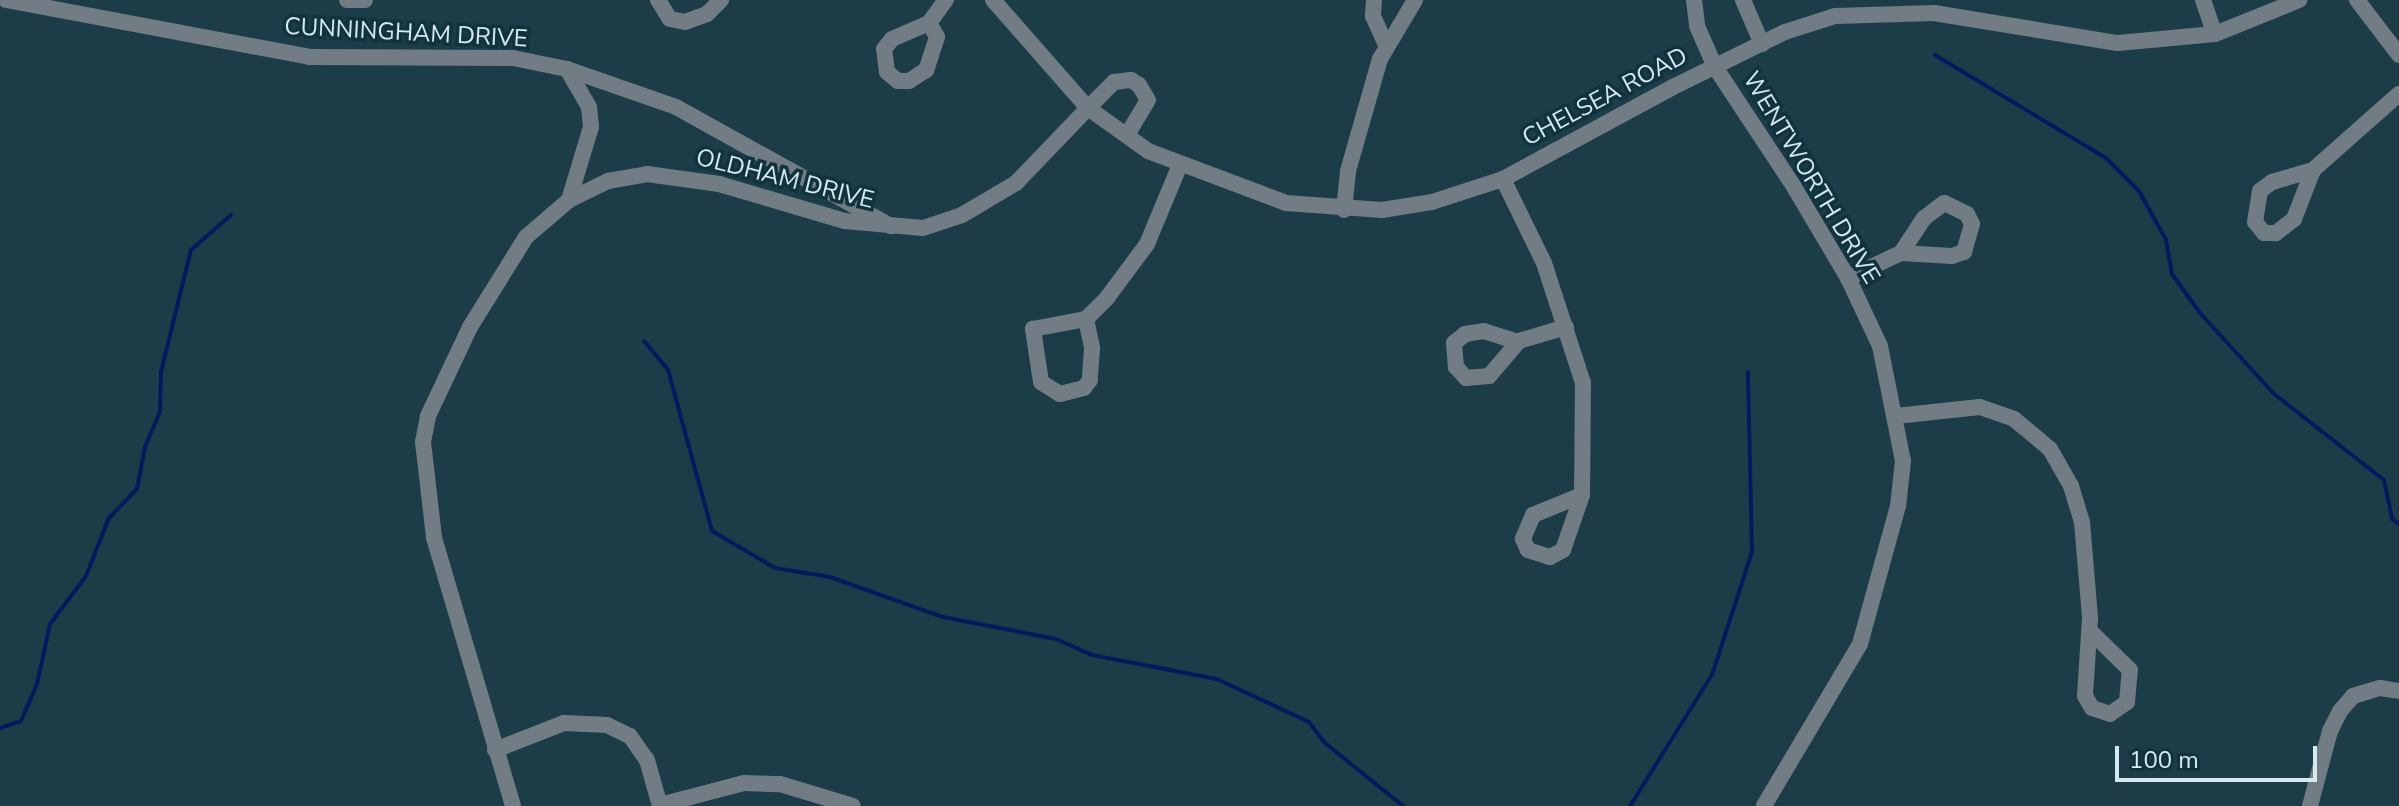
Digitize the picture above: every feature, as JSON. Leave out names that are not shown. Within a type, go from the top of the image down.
[{"type":"street","name":"CUNNINGHAM DRIVE","points":[[6,0],[33,2],[310,57],[513,58],[567,69],[676,107],[896,229]]},
{"type":"street","points":[[347,0],[365,0]]},
{"type":"street","points":[[658,0],[670,19],[685,22],[707,14],[721,0]]},
{"type":"street","points":[[929,23],[946,0]]},
{"type":"street","points":[[1374,0],[1373,16],[1387,47]]},
{"type":"street","points":[[1344,210],[1348,171],[1387,47],[1415,0]]},
{"type":"street","name":"WENTWORTH DRIVE","points":[[1694,0],[1697,26],[1715,67],[1848,278],[1880,346],[1903,461],[1898,506],[1867,625],[1850,665],[1764,806]]},
{"type":"street","points":[[1743,0],[1762,44]]},
{"type":"street","points":[[2203,0],[2215,34]]},
{"type":"street","name":"CHELSEA ROAD","points":[[1004,3],[1088,108],[1179,167],[1286,203],[1344,210],[1432,202],[1503,179],[1715,67],[1762,44],[1835,16],[1881,11],[1934,13],[2118,43],[2215,34],[2268,17],[2299,0]]},
{"type":"street","points":[[2357,0],[2399,55]]},
{"type":"street","points":[[567,69],[589,107],[591,127],[569,200]]},
{"type":"street","name":"OLDHAM DRIVE","points":[[513,806],[434,537],[423,442],[428,416],[470,327],[526,237],[569,200],[608,181],[647,174],[719,184],[845,221],[896,229],[923,228],[962,215],[1016,183],[1114,82],[1131,80],[1139,85],[1148,100],[1127,135]]},
{"type":"street","points":[[2313,170],[2351,142],[2399,94]]},
{"type":"street","points":[[1086,319],[1092,348],[1090,380],[1084,388],[1060,394],[1041,382],[1033,329],[1086,319],[1147,244],[1179,167]]},
{"type":"street","points":[[1503,179],[1544,263],[1583,383],[1582,495]]},
{"type":"street","points":[[1848,278],[1901,253]]},
{"type":"street","points":[[1519,341],[1566,327]]},
{"type":"street","points":[[1896,416],[1980,407],[2014,419],[2050,449],[2071,486],[2082,522],[2090,631],[2085,696],[2092,708],[2110,714],[2130,695],[2130,670],[2090,631]]},
{"type":"street","points":[[2310,806],[2330,731],[2340,711],[2353,696],[2380,688],[2399,691]]},
{"type":"street","points":[[495,750],[564,723],[607,725],[630,736],[647,760],[660,806],[744,783],[780,784],[853,806]]},
{"type":"waterway","points":[[1935,55],[2106,158],[2139,191],[2166,240],[2172,274],[2200,313],[2273,393],[2384,480],[2392,519],[2399,524]]},
{"type":"waterway","points":[[0,728],[21,721],[37,684],[50,624],[86,576],[109,518],[137,489],[145,447],[160,412],[161,372],[191,250],[231,215]]},
{"type":"waterway","points":[[644,341],[668,370],[712,531],[775,568],[830,577],[943,617],[1056,639],[1092,655],[1217,679],[1309,722],[1325,743],[1403,806]]},
{"type":"waterway","points":[[1630,806],[1712,675],[1752,552],[1748,372]]}]
